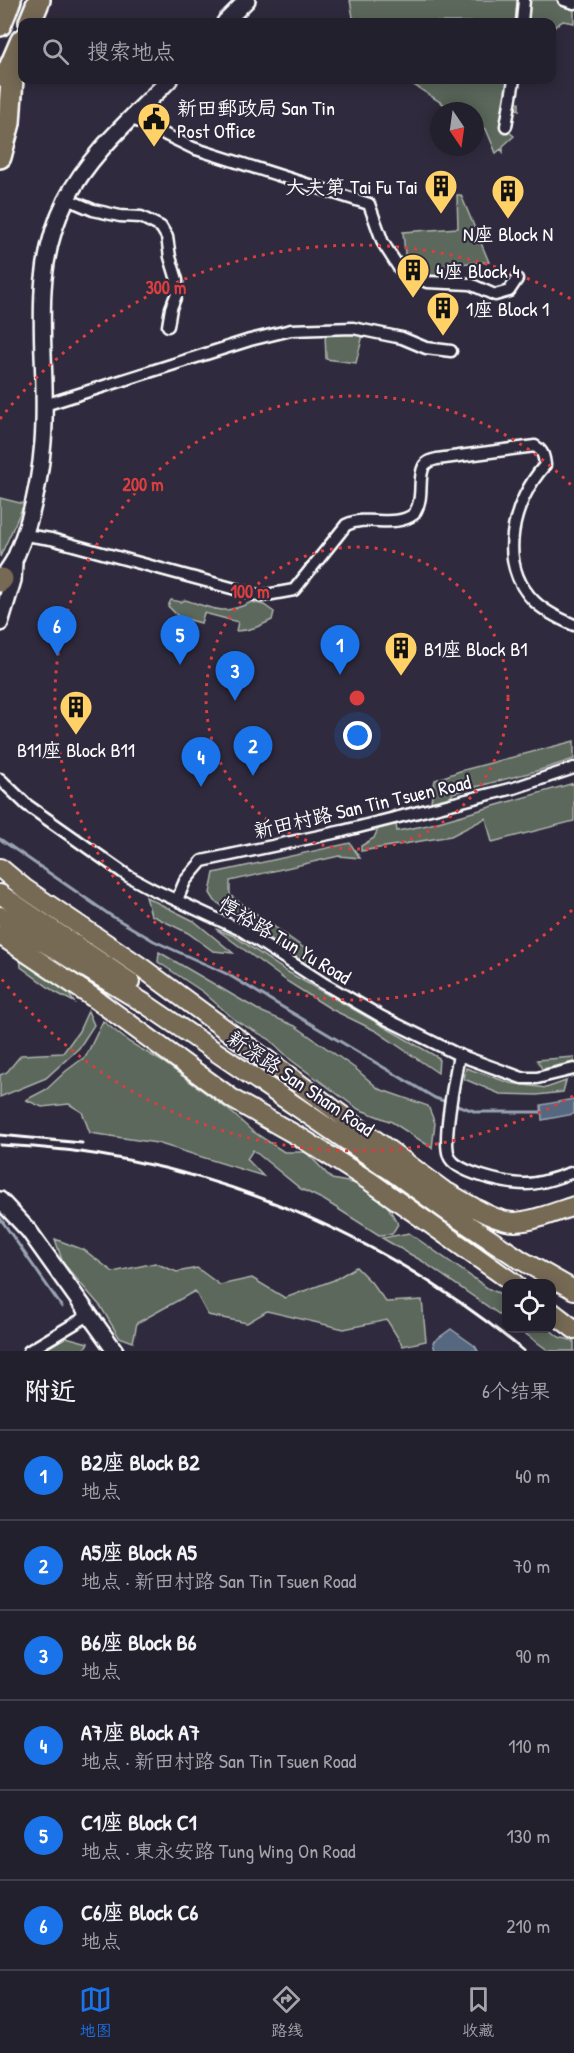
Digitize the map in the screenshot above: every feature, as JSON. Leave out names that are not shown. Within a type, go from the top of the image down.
[{"type":"highway","points":[[0,25],[10,0]]},
{"type":"highway","points":[[32,18],[39,0]]},
{"type":"highway","points":[[0,88],[18,51]]},
{"type":"highway","points":[[0,157],[9,123],[13,64]]},
{"type":"main road","points":[[229,18],[247,0]]},
{"type":"main road","points":[[1,581],[15,560],[25,535],[41,468],[44,403],[42,280],[50,241],[67,199],[93,161],[165,84]]},
{"type":"main road","points":[[0,623],[13,580],[15,560]]},
{"type":"main road","name":"新深路 San Sham Road","points":[[0,868],[24,888],[141,967],[443,1190],[498,1218],[514,1222],[530,1220],[574,1206]]},
{"type":"main road","points":[[0,894],[234,1053],[308,1091]]},
{"type":"main road","name":"新深路 San Sham Road","points":[[0,916],[144,1003],[447,1211],[521,1260],[574,1290]]},
{"type":"main road","points":[[0,935],[94,998],[234,1100],[371,1182],[508,1279]]},
{"type":"main road","points":[[61,936],[144,1003]]},
{"type":"main road","points":[[0,1200],[29,1231],[115,1351]]},
{"type":"main road","points":[[556,1315],[574,1329]]},
{"type":"street","points":[[522,18],[524,0]]},
{"type":"street","points":[[564,0],[574,3]]},
{"type":"street","points":[[506,126],[513,84]]},
{"type":"street","points":[[131,118],[192,148],[369,204],[382,243],[399,268],[416,277],[428,282],[470,284],[495,295],[509,291],[517,279]]},
{"type":"street","points":[[67,199],[93,210],[141,217],[161,227],[167,237],[177,280],[177,293],[171,308],[168,326]]},
{"type":"street","points":[[44,403],[51,403],[250,340],[291,330],[353,328],[402,338],[426,348],[451,351]]},
{"type":"street","points":[[25,535],[51,539],[261,596],[296,588],[339,533],[350,523],[397,521],[412,516],[420,502],[424,467],[429,462],[535,446],[544,456],[545,465],[534,478],[517,513],[512,551],[515,569],[522,586],[534,600],[548,612],[574,625]]},
{"type":"street","name":"新田村路 San Tin Tsuen Road","points":[[177,900],[185,881],[202,861],[343,831],[514,788],[574,768]]},
{"type":"street","name":"惇裕路 Tun Yu Road","points":[[0,779],[27,805],[128,876],[241,930],[332,989],[382,1017],[459,1055],[522,1078],[537,1078],[574,1069]]},
{"type":"street","points":[[459,1055],[446,1142],[449,1156],[455,1165],[508,1183],[543,1182],[574,1172]]},
{"type":"street","points":[[29,1351],[89,1315]]},
{"type":"green space","points":[[350,0],[574,0],[574,23],[563,21],[556,25],[556,18],[353,17]]},
{"type":"green space","points":[[412,84],[515,84],[510,97],[519,103],[519,110],[508,105],[504,128],[514,136],[503,146],[503,152],[501,149],[496,153],[484,128],[484,102],[440,102]]},
{"type":"green space","points":[[457,195],[461,195],[489,262],[454,264],[454,274],[441,275],[429,275],[406,265],[403,232],[458,228]]},
{"type":"green space","points":[[325,333],[363,335],[356,363],[326,359]]},
{"type":"green space","points":[[0,498],[24,504],[0,557]]},
{"type":"green space","points":[[171,600],[181,602],[185,600],[219,610],[233,609],[252,602],[264,605],[274,612],[272,620],[254,628],[236,631],[238,622],[204,613],[201,623],[179,617],[168,606]]},
{"type":"green space","points":[[574,741],[574,759],[453,793],[444,810],[431,801],[435,780],[460,771]]},
{"type":"green space","points":[[574,783],[574,821],[492,842],[486,818],[451,836],[361,851],[361,846],[374,838],[384,815],[394,810],[397,831],[428,825]]},
{"type":"green space","points":[[350,843],[360,858],[339,856],[230,881],[230,895],[311,953],[309,966],[215,901],[210,893],[214,873]]},
{"type":"green space","points":[[146,897],[194,921],[233,953],[213,951],[188,933],[151,915]]},
{"type":"green space","points":[[216,929],[234,936],[286,971],[439,1058],[438,1073],[376,1031],[331,1009],[288,982]]},
{"type":"green space","points":[[159,952],[260,1011],[295,1026],[356,1069],[379,1089],[428,1106],[435,1123],[432,1148],[392,1122],[358,1109],[291,1060],[269,1039],[236,1021],[203,992],[158,962]]},
{"type":"green space","points":[[20,956],[65,988],[74,1002],[55,992],[21,967]]},
{"type":"green space","points":[[88,1011],[94,1025],[79,1048],[46,1078],[0,1097],[0,1075],[7,1072],[21,1055],[63,1053],[79,1031]]},
{"type":"green space","points":[[103,1021],[129,1042],[163,1062],[230,1111],[252,1131],[284,1152],[306,1152],[332,1179],[363,1185],[384,1200],[398,1224],[392,1234],[379,1235],[324,1200],[301,1189],[253,1150],[247,1159],[263,1176],[157,1143],[90,1133],[82,1112],[69,1104],[42,1107],[26,1100],[47,1089],[86,1056]]},
{"type":"green space","points":[[574,1057],[574,1062],[542,1069],[537,1060]]},
{"type":"green space","points":[[466,1068],[510,1083],[546,1088],[566,1081],[563,1092],[537,1095],[500,1094],[464,1079]]},
{"type":"green space","points":[[409,1233],[489,1289],[502,1294],[502,1316],[422,1261],[382,1238]]},
{"type":"green space","points":[[55,1239],[84,1250],[113,1272],[155,1263],[177,1272],[197,1268],[220,1285],[252,1278],[285,1298],[334,1280],[356,1267],[386,1302],[422,1300],[426,1341],[403,1346],[387,1320],[344,1329],[267,1311],[247,1323],[208,1315],[195,1291],[137,1323],[133,1342],[119,1337],[101,1307],[63,1263]]},
{"type":"green space","points":[[524,1333],[554,1333],[559,1337],[574,1341],[574,1351],[549,1351]]},
{"type":"green space","points":[[66,1337],[88,1343],[83,1351],[42,1351]]},
{"type":"water","points":[[574,1099],[574,1114],[542,1120],[541,1105]]},
{"type":"water","points":[[451,1329],[475,1346],[478,1351],[435,1351],[433,1342]]},
{"type":"waterway","points":[[0,839],[110,915],[154,941],[227,974],[435,1098],[447,1102]]},
{"type":"waterway","points":[[454,1104],[477,1112],[541,1112]]},
{"type":"waterway","points":[[0,1218],[62,1307]]},
{"type":"railway","points":[[0,1135],[82,1143]]},
{"type":"railway","points":[[0,1145],[72,1151],[142,1163],[211,1181],[279,1205],[344,1234],[407,1268],[467,1307],[524,1351]]},
{"type":"place","name":"新田郵政局 San Tin Post Office","points":[[154,148]]},
{"type":"place","name":"大夫第 Tai Fu Tai","points":[[441,215]]},
{"type":"place","name":"N座 Block N","points":[[508,220]]},
{"type":"place","name":"4座 Block 4","points":[[413,299]]},
{"type":"place","name":"1座 Block 1","points":[[443,337]]},
{"type":"place","name":"C6座 Block C6","points":[[57,656]]},
{"type":"place","name":"C1座 Block C1","points":[[180,665]]},
{"type":"place","name":"B2座 Block B2","points":[[340,675]]},
{"type":"place","name":"B1座 Block B1","points":[[401,677]]},
{"type":"place","name":"B6座 Block B6","points":[[235,701]]},
{"type":"place","name":"B11座 Block B11","points":[[76,736]]},
{"type":"place","name":"A5座 Block A5","points":[[253,776]]},
{"type":"place","name":"A7座 Block A7","points":[[201,787]]}]
